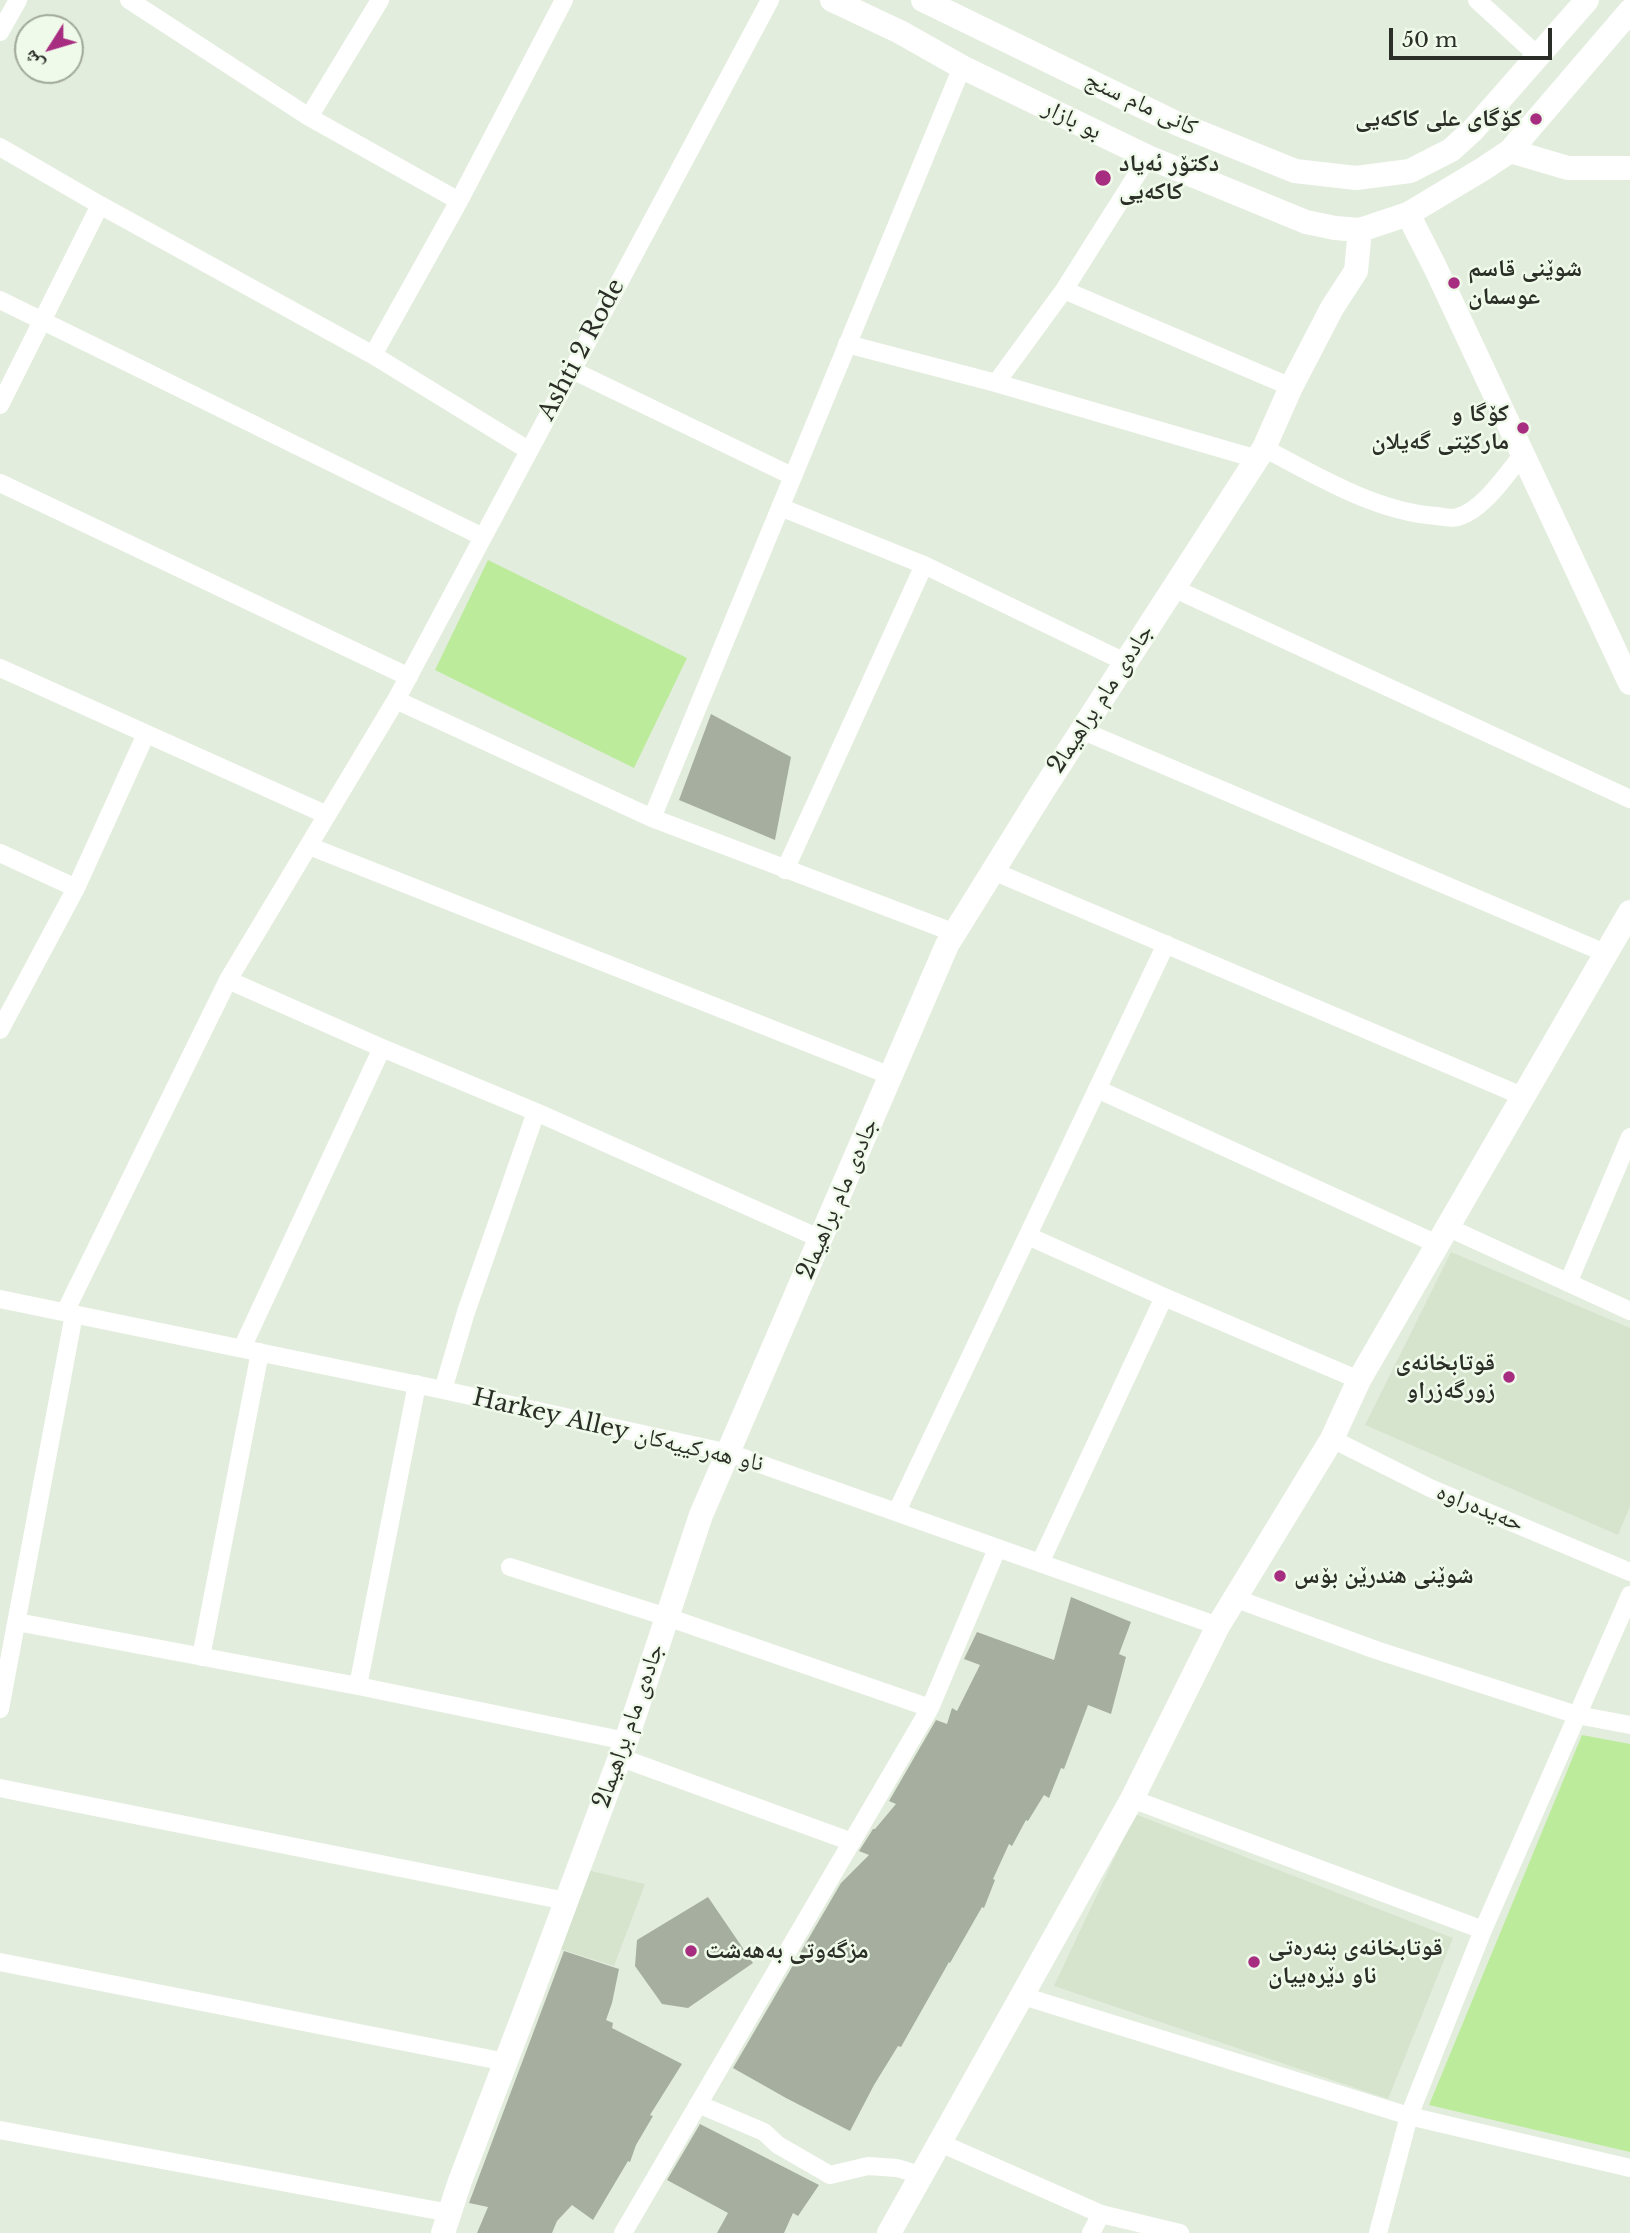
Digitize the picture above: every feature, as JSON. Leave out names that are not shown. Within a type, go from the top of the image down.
[{"type":"street","points":[[0,32],[18,0]]},
{"type":"street","points":[[129,0],[309,117],[459,201]]},
{"type":"street","points":[[309,117],[380,0]]},
{"type":"street","points":[[373,355],[459,201],[564,0]]},
{"type":"street","name":"Ashti 2 Rode","points":[[0,1709],[69,1313],[228,980],[396,701],[769,0]]},
{"type":"street","name":"بو بازار","points":[[832,0],[1148,157],[1306,222],[1360,230]]},
{"type":"street","points":[[900,32],[914,0]]},
{"type":"street","name":"کانی مام سنج","points":[[923,0],[1176,123],[1295,171],[1356,178],[1410,171],[1451,150],[1587,0]]},
{"type":"street","points":[[1477,0],[1538,56]]},
{"type":"street","points":[[1360,230],[1408,214],[1510,151],[1630,10]]},
{"type":"street","points":[[652,818],[962,66]]},
{"type":"street","points":[[0,147],[373,355],[528,450]]},
{"type":"street","points":[[1510,151],[1568,168],[1630,168]]},
{"type":"street","points":[[996,383],[1064,290],[1148,157]]},
{"type":"street","points":[[0,405],[100,205]]},
{"type":"street","points":[[1408,214],[1630,683]]},
{"type":"street","name":"جادەی مام براهیما2","points":[[447,2223],[460,2180],[622,1749],[701,1515],[947,945],[1125,662],[1261,454],[1291,387],[1332,308],[1356,271],[1360,230]]},
{"type":"street","points":[[1064,290],[1291,387]]},
{"type":"street","points":[[0,300],[483,537]]},
{"type":"street","points":[[847,344],[1261,454],[1336,487],[1414,515],[1457,518],[1492,492],[1523,454]]},
{"type":"street","points":[[572,370],[792,476]]},
{"type":"street","points":[[0,483],[409,677]]},
{"type":"street","points":[[780,507],[924,565],[1125,662]]},
{"type":"street","points":[[785,870],[924,565]]},
{"type":"street","points":[[1173,588],[1630,799]]},
{"type":"street","points":[[0,668],[327,815]]},
{"type":"street","points":[[396,701],[652,818],[955,933]]},
{"type":"street","points":[[1082,730],[1605,953]]},
{"type":"street","points":[[0,1030],[76,888],[146,734]]},
{"type":"street","points":[[309,846],[891,1076]]},
{"type":"street","points":[[0,853],[76,888]]},
{"type":"street","points":[[993,871],[1522,1096]]},
{"type":"street","points":[[888,2233],[1132,1799],[1218,1626],[1332,1439],[1359,1380],[1630,912]]},
{"type":"street","points":[[897,1511],[1166,944]]},
{"type":"street","points":[[228,980],[536,1112],[821,1239]]},
{"type":"street","points":[[242,1348],[382,1048]]},
{"type":"street","points":[[1097,1089],[1442,1236],[1568,1283],[1630,1311]]},
{"type":"street","points":[[443,1390],[456,1341],[536,1112]]},
{"type":"street","points":[[1568,1283],[1630,1137]]},
{"type":"street","points":[[1028,1236],[1359,1380]]},
{"type":"street","points":[[1040,1563],[1164,1297]]},
{"type":"street","name":"Harkey Alley ناو هەركييەكان","points":[[0,1298],[417,1384],[729,1453],[1218,1626]]},
{"type":"street","points":[[201,1657],[260,1352]]},
{"type":"street","points":[[358,1686],[417,1384]]},
{"type":"street","name":"حەیدەراوە","points":[[1332,1439],[1430,1488],[1630,1572]]},
{"type":"street","points":[[623,2233],[930,1708],[997,1549]]},
{"type":"street","points":[[510,1567],[667,1617],[930,1708]]},
{"type":"street","points":[[1378,2233],[1409,2116],[1483,1930],[1630,1595]]},
{"type":"street","points":[[1234,1598],[1376,1650],[1577,1715],[1630,1725]]},
{"type":"street","points":[[17,1622],[358,1686],[622,1749],[852,1842]]},
{"type":"street","points":[[0,1788],[566,1901]]},
{"type":"street","points":[[1132,1799],[1483,1930]]},
{"type":"street","points":[[0,1962],[506,2062]]},
{"type":"street","points":[[1023,1996],[1409,2116],[1630,2168]]},
{"type":"street","points":[[698,2104],[764,2132],[778,2145],[830,2175],[868,2166],[897,2168],[920,2175]]},
{"type":"street","points":[[0,2130],[447,2223]]},
{"type":"street","points":[[938,2142],[1101,2214],[1180,2233]]},
{"type":"street","points":[[1091,2233],[1101,2214]]},
{"type":"shaded area","name":"قوتابخانەی زورگەزراو","points":[[1451,1252],[1630,1328],[1630,1506],[1618,1535],[1365,1425]]},
{"type":"shaded area","name":"قوتابخانەى بنەرەتى ناو دێرەييان","points":[[1135,1814],[1453,1938],[1388,2099],[1054,1986]]},
{"type":"shaded area","points":[[579,1868],[645,1884],[614,1966],[560,1949]]},
{"type":"green space","points":[[488,560],[687,658],[634,768],[435,670]]},
{"type":"green space","points":[[1582,1735],[1630,1744],[1630,2152],[1429,2105]]},
{"type":"building","points":[[711,714],[791,757],[775,840],[679,800]]},
{"type":"building","points":[[1071,1597],[1131,1622],[1119,1654],[1126,1657],[1111,1714],[1088,1705],[1064,1769],[1061,1768],[1049,1798],[1044,1795],[1012,1846],[1009,1844],[993,1879],[995,1880],[984,1908],[982,1907],[949,1962],[901,2047],[898,2046],[874,2085],[850,2131],[733,2068],[841,1883],[869,1855],[859,1851],[873,1829],[896,1804],[889,1801],[936,1720],[947,1724],[952,1708],[957,1711],[980,1665],[964,1659],[977,1632],[1054,1660]]},
{"type":"building","name":"مزگەوتی بەهەشت","points":[[708,1897],[753,1963],[688,2008],[662,2004],[635,1966],[637,1940]]},
{"type":"building","points":[[564,1951],[619,1969],[606,2020],[613,2023],[612,2028],[682,2064],[650,2115],[653,2116],[636,2145],[630,2162],[628,2161],[593,2220],[572,2205],[557,2221],[552,2233],[477,2233],[488,2207],[469,2203]]},
{"type":"building","points":[[700,2124],[819,2185],[798,2216],[793,2213],[784,2233],[717,2233],[728,2213],[667,2180]]},
{"type":"place","name":"کۆگای علی کاکەیی","points":[[1536,119]]},
{"type":"place","name":"دکتۆر ئەیاد کاکەیی","points":[[1103,178]]},
{"type":"place","name":"شوێنی قاسم عوسمان","points":[[1454,283]]},
{"type":"place","name":"کۆگا و مارکێتی گەیلان","points":[[1523,428]]},
{"type":"place","name":"قوتابخانەی زورگەزراو","points":[[1509,1377]]},
{"type":"place","name":"شوێنی هندرێن بۆس","points":[[1280,1576]]},
{"type":"place","name":"مزگەوتی بەهەشت","points":[[691,1951]]},
{"type":"place","name":"قوتابخانەى بنەرەتى ناو دێرەييان","points":[[1254,1962]]}]
